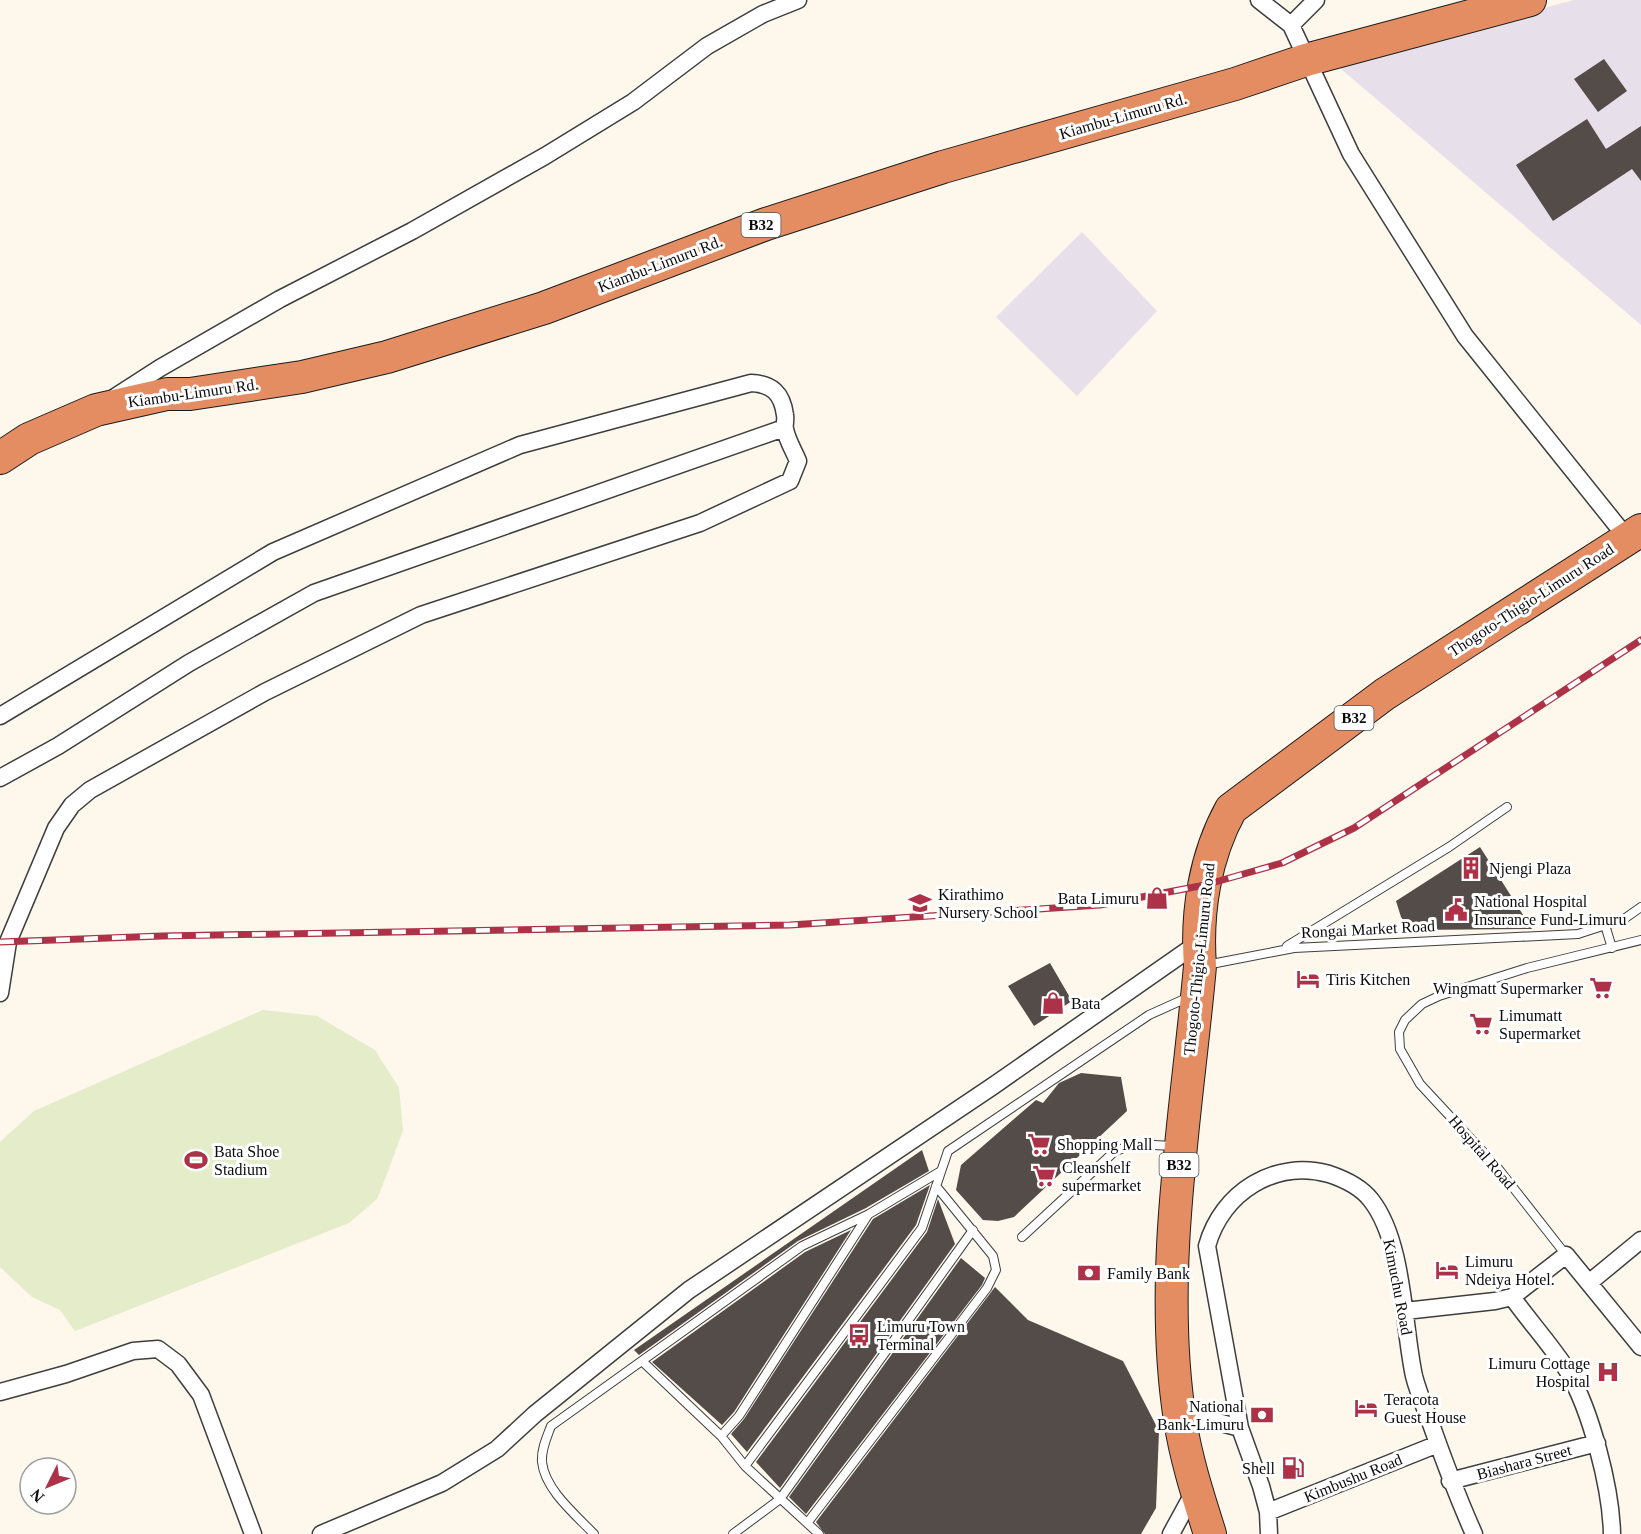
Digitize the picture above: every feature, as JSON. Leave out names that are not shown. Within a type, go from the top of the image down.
[{"type":"highway","name":"Kiambu-Limuru Rd.","points":[[2,453],[44,431],[96,410],[167,394],[190,394],[302,377],[387,357],[544,308],[766,224],[944,167],[1235,84],[1306,60],[1530,0]]},
{"type":"highway","name":"Thogoto-Thigio-Limuru Road","points":[[1210,1534],[1195,1489],[1180,1418],[1173,1338],[1172,1275],[1180,1147],[1210,854],[1231,808],[1384,694],[1634,534]]},
{"type":"street","points":[[96,410],[160,368],[239,323],[412,231],[579,135],[633,102],[707,46],[763,14],[798,0]]},
{"type":"street","points":[[1259,0],[1291,25],[1351,154],[1465,336],[1634,534]]},
{"type":"street","points":[[1291,25],[1316,0]]},
{"type":"street","points":[[0,716],[273,552],[520,445],[751,383],[767,384],[777,392],[785,416],[784,428],[798,461],[790,481],[700,523],[421,615],[265,692],[90,790],[72,805],[56,828],[8,942],[0,993]]},
{"type":"street","points":[[0,778],[58,746],[189,663],[314,593],[784,428]]},
{"type":"street","points":[[321,1534],[442,1483],[497,1449],[535,1414],[689,1290],[993,1086],[1198,968]]},
{"type":"street","name":"Kimuchu Road","points":[[1269,1534],[1268,1512],[1240,1428],[1207,1246],[1213,1227],[1224,1208],[1255,1182],[1280,1172],[1310,1169],[1336,1176],[1354,1185],[1371,1200],[1386,1227],[1405,1311],[1414,1377],[1450,1481],[1474,1534]]},
{"type":"street","points":[[1590,1282],[1641,1240]]},
{"type":"street","points":[[1405,1311],[1512,1297],[1566,1255]]},
{"type":"street","name":"Hospital Road","points":[[1566,1255],[1641,1347]]},
{"type":"street","points":[[1512,1297],[1567,1370],[1585,1406],[1597,1443],[1612,1534]]},
{"type":"street","points":[[0,1392],[66,1374],[133,1351],[158,1349],[178,1364],[201,1395],[253,1534]]},
{"type":"street","points":[[1180,1418],[1199,1417],[1240,1428]]},
{"type":"street","name":"Biashara Street","points":[[1450,1481],[1597,1443]]},
{"type":"street","name":"Kimbushu Road","points":[[1268,1512],[1438,1444]]},
{"type":"street","points":[[1171,1534],[1195,1489]]},
{"type":"lane","points":[[1281,950],[1449,847],[1507,807]]},
{"type":"lane","name":"Rongai Market Road","points":[[745,1466],[922,1227],[948,1151],[1149,1014],[1198,968],[1281,950],[1578,934],[1624,919],[1641,907]]},
{"type":"lane","points":[[1605,925],[1612,948],[1641,940]]},
{"type":"lane","name":"Hospital Road","points":[[1566,1255],[1497,1167],[1420,1084],[1400,1049],[1399,1032],[1405,1020],[1422,1004],[1527,968],[1612,948]]},
{"type":"lane","points":[[1022,1237],[1114,1152],[1133,1144],[1180,1147]]},
{"type":"lane","points":[[594,1534],[552,1486],[542,1464],[543,1449],[551,1426],[802,1246],[869,1214],[941,1171]]},
{"type":"lane","points":[[808,1522],[987,1288],[996,1270],[993,1256],[936,1186]]},
{"type":"lane","points":[[722,1436],[739,1416],[869,1214]]},
{"type":"lane","points":[[733,1534],[780,1499],[973,1230]]},
{"type":"lane","points":[[642,1361],[722,1436],[745,1466],[819,1534]]},
{"type":"shaded area","points":[[1574,0],[1641,0],[1641,325],[1334,63]]},
{"type":"shaded area","points":[[1082,232],[1157,311],[1077,396],[996,317]]},
{"type":"green space","name":"Bata Shoe Stadium","points":[[263,1010],[317,1016],[375,1050],[399,1088],[403,1130],[377,1199],[349,1223],[75,1331],[60,1310],[32,1297],[0,1267],[0,1142],[34,1111]]},
{"type":"building","points":[[1604,59],[1627,91],[1598,112],[1574,79]]},
{"type":"building","points":[[1587,119],[1606,149],[1641,126],[1641,181],[1632,169],[1553,221],[1516,165]]},
{"type":"building","name":"Njengi Plaza","points":[[1480,847],[1532,929],[1410,930],[1401,917],[1396,901]]},
{"type":"building","points":[[1050,963],[1072,1001],[1034,1026],[1008,986]]},
{"type":"building","name":"Shopping Mall","points":[[1081,1073],[1121,1077],[1127,1111],[1014,1217],[998,1221],[983,1220],[956,1190],[961,1165],[1036,1100],[1043,1103],[1059,1083]]},
{"type":"building","points":[[922,1150],[929,1171],[866,1208],[798,1241],[639,1355],[634,1350]]},
{"type":"building","points":[[930,1185],[916,1225],[747,1452],[731,1434],[744,1419],[873,1219]]},
{"type":"building","points":[[938,1199],[955,1244],[780,1488],[756,1462],[927,1232]]},
{"type":"building","points":[[851,1230],[734,1412],[722,1425],[652,1362],[805,1252]]},
{"type":"building","points":[[961,1258],[985,1278],[982,1285],[806,1514],[789,1497]]},
{"type":"building","points":[[995,1287],[1028,1320],[1123,1361],[1159,1431],[1156,1508],[1141,1534],[825,1534],[816,1522]]},
{"type":"railway","points":[[0,942],[162,936],[790,925],[1100,905],[1205,885],[1282,863],[1354,828],[1641,640]]},
{"type":"place","name":"Njengi Plaza","points":[[1471,868]]},
{"type":"place","name":"Bata Limuru","points":[[1157,898]]},
{"type":"place","name":"Kirathimo Nursery School","points":[[920,903]]},
{"type":"place","name":"National Hospital Insurance Fund-Limuru","points":[[1456,910]]},
{"type":"place","name":"Tiris Kitchen","points":[[1308,979]]},
{"type":"place","name":"Wingmatt Supermarker","points":[[1601,988]]},
{"type":"place","name":"Bata","points":[[1053,1003]]},
{"type":"place","name":"Limumatt Supermarket","points":[[1481,1024]]},
{"type":"place","name":"Shopping Mall","points":[[1039,1144]]},
{"type":"place","name":"Bata Shoe Stadium","points":[[196,1160]]},
{"type":"place","name":"Cleanshelf supermarket","points":[[1044,1176]]},
{"type":"place","name":"Limuru Ndeiya Hotel.","points":[[1447,1270]]},
{"type":"place","name":"Family Bank","points":[[1089,1273]]},
{"type":"place","name":"Limuru Town Terminal","points":[[859,1335]]},
{"type":"place","name":"Limuru Cottage Hospital","points":[[1608,1372]]},
{"type":"place","name":"Teracota Guest House","points":[[1366,1408]]},
{"type":"place","name":"National Bank-Limuru","points":[[1262,1415]]},
{"type":"place","name":"Shell","points":[[1293,1468]]}]
